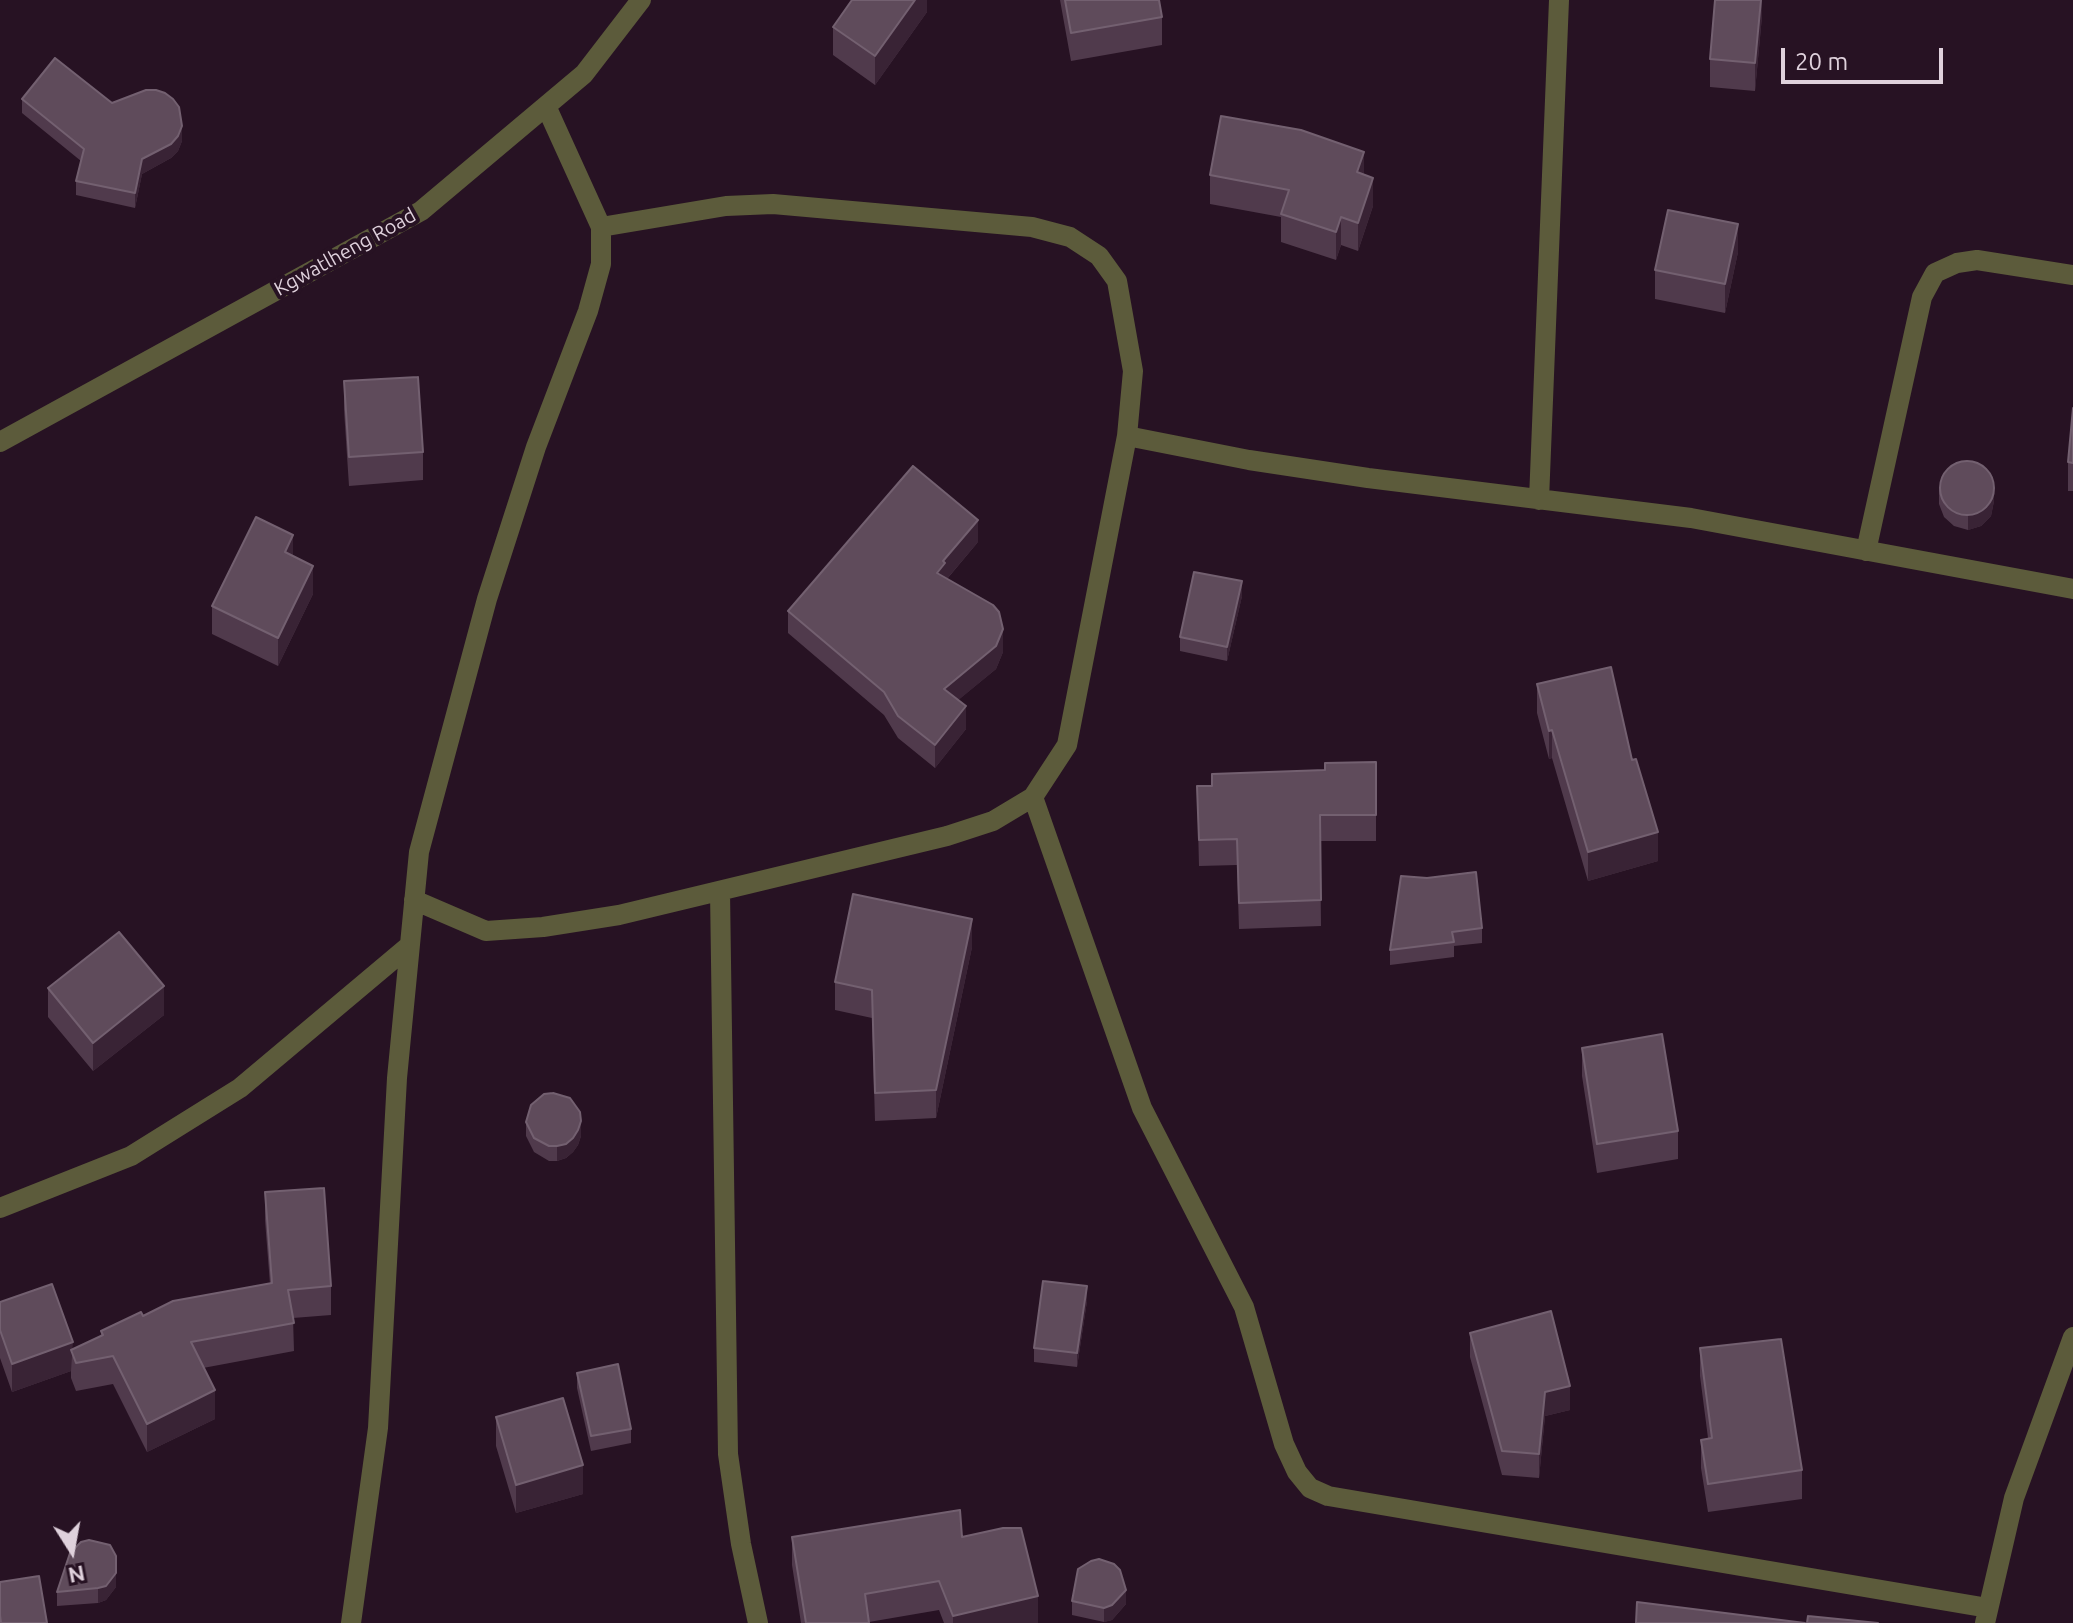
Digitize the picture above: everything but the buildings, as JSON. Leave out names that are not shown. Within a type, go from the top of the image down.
[{"type":"street","name":"Kgwatlheng Road","points":[[0,442],[421,211],[584,74],[641,0]]},
{"type":"street","points":[[1539,500],[1559,0]]},
{"type":"street","points":[[351,1623],[378,1428],[397,1078],[419,852],[487,599],[536,447],[588,311],[601,264],[601,227],[546,106]]},
{"type":"street","points":[[414,900],[486,931],[543,927],[619,915],[947,836],[993,821],[1033,797],[1067,745],[1127,436],[1133,371],[1117,281],[1099,256],[1070,237],[1032,227],[773,204],[726,206],[601,227]]},
{"type":"street","points":[[1866,551],[1922,297],[1935,273],[1957,263],[1977,260],[2073,275]]},
{"type":"street","points":[[1127,436],[1279,465],[1368,478],[1691,518],[2073,589]]},
{"type":"street","points":[[1033,797],[1142,1108],[1244,1307],[1284,1444],[1297,1472],[1310,1488],[1328,1496],[1987,1616],[2014,1498],[2073,1337]]},
{"type":"street","points":[[720,891],[728,1454],[741,1544],[758,1623]]},
{"type":"street","points":[[0,1208],[131,1156],[240,1088],[409,946]]}]
